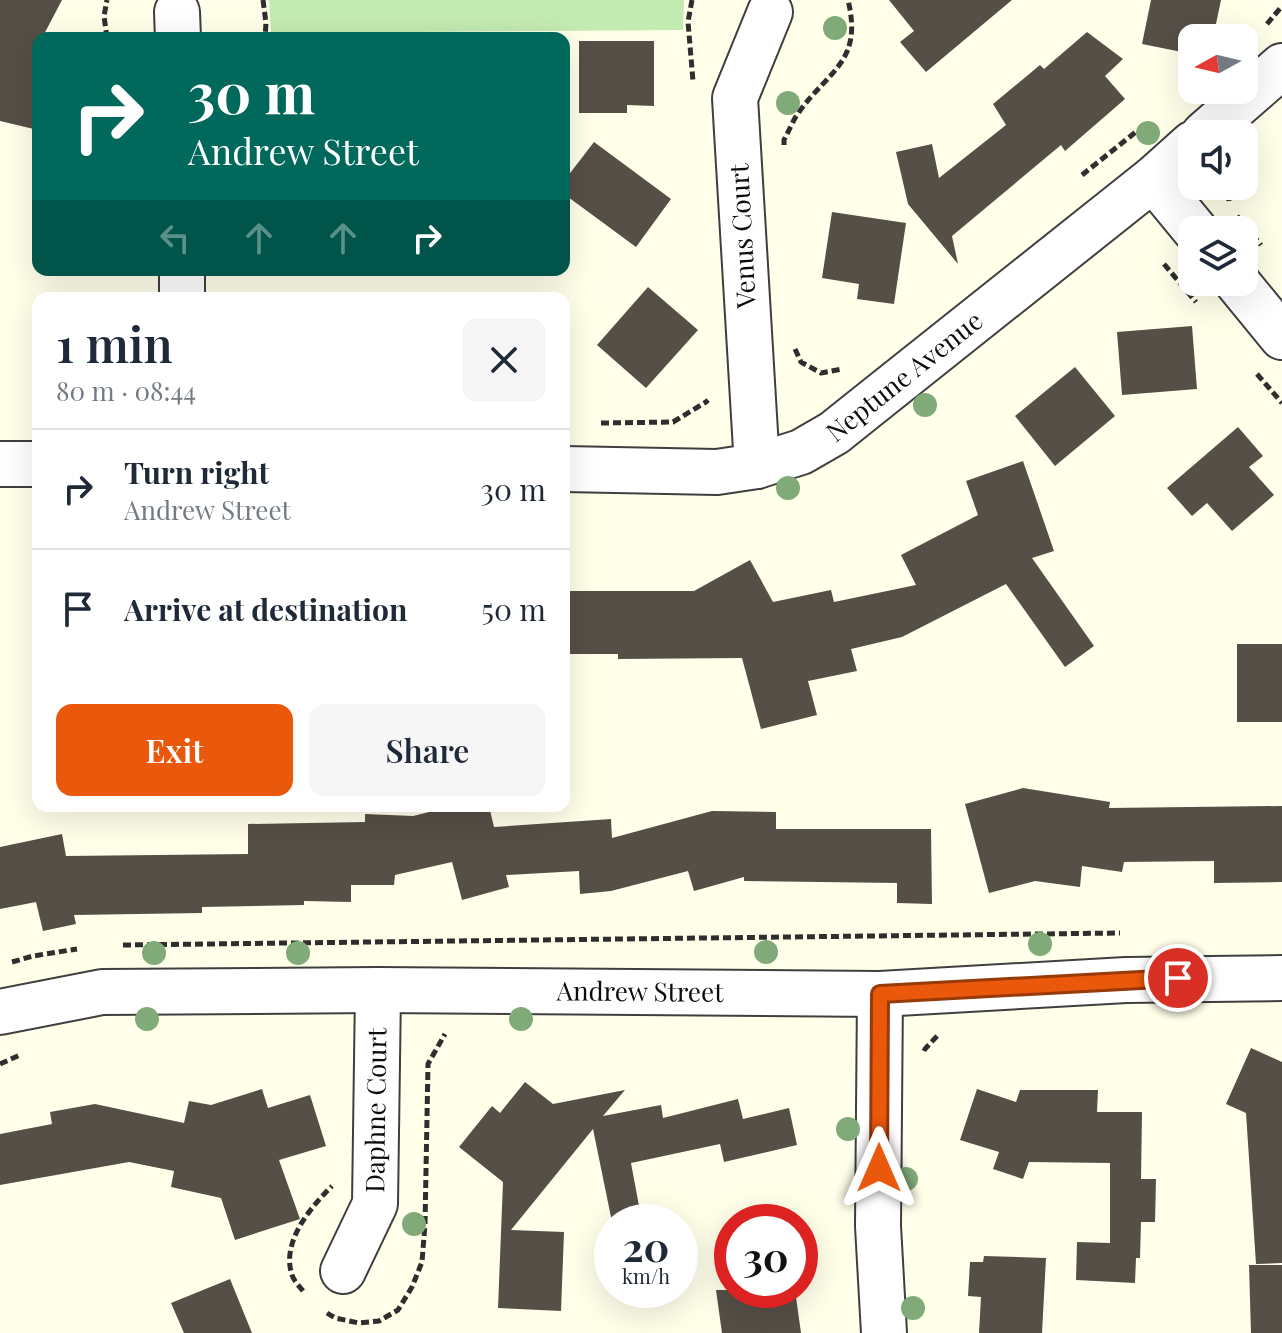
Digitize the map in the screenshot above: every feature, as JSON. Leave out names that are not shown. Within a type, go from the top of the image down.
[{"type":"street","name":"Venus Court","points":[[757,466],[735,98],[770,12]]},
{"type":"street","points":[[1220,120],[1282,66]]},
{"type":"street","name":"Neptune Avenue","points":[[570,469],[717,472],[757,466],[801,452],[834,433],[1178,157]]},
{"type":"street","points":[[1153,179],[1183,216]]},
{"type":"street","points":[[1248,296],[1282,337]]},
{"type":"street","points":[[0,464],[32,464]]},
{"type":"street","name":"Andrew Street","points":[[0,1012],[102,992],[378,990],[880,994],[1126,980],[1282,978]]},
{"type":"street","name":"Daphne Court","points":[[343,1271],[375,1204],[378,990]]},
{"type":"street","points":[[880,994],[878,1226],[884,1333]]},
{"type":"path","points":[[106,32],[104,16],[107,0]]},
{"type":"path","points":[[263,0],[265,32]]},
{"type":"path","points":[[692,0],[688,22],[694,84]]},
{"type":"path","points":[[784,155],[784,140],[797,114],[839,68],[850,45],[852,15],[848,0]]},
{"type":"path","points":[[1269,23],[1282,6]]},
{"type":"path","points":[[1081,176],[1143,126]]},
{"type":"path","points":[[1229,200],[1229,207],[1264,249]]},
{"type":"path","points":[[789,336],[801,362],[821,373],[846,369]]},
{"type":"path","points":[[595,423],[673,422],[706,402],[713,389]]},
{"type":"path","points":[[118,945],[1124,933]]},
{"type":"path","points":[[0,966],[33,956],[91,947]]},
{"type":"path","points":[[323,1311],[335,1318],[359,1323],[379,1321],[398,1310],[412,1287],[422,1262],[425,1224],[428,1064],[449,1028]]},
{"type":"path","points":[[924,1064],[925,1049],[941,1032]]},
{"type":"path","points":[[0,1064],[26,1053]]},
{"type":"path","points":[[305,1295],[293,1276],[289,1251],[313,1206],[336,1182]]},
{"type":"green space","points":[[269,0],[684,0],[683,30],[271,32]]},
{"type":"building","points":[[0,0],[62,0],[45,32],[32,32],[32,129],[0,121]]},
{"type":"building","points":[[889,0],[1012,0],[926,72],[900,42],[914,31]]},
{"type":"building","points":[[1151,0],[1221,0],[1216,24],[1178,24],[1178,51],[1142,44]]},
{"type":"building","points":[[1087,32],[1123,59],[1105,76],[1125,99],[1065,151],[1061,145],[952,236],[958,264],[908,204],[896,152],[932,144],[939,178],[1006,125],[993,104],[1040,65],[1044,69]]},
{"type":"building","points":[[579,41],[654,41],[654,106],[627,105],[627,113],[579,113]]},
{"type":"building","points":[[594,142],[671,199],[636,247],[570,198],[570,173]]},
{"type":"building","points":[[832,212],[906,223],[894,304],[857,299],[859,284],[822,278]]},
{"type":"building","points":[[648,287],[698,330],[646,388],[597,345]]},
{"type":"building","points":[[1192,326],[1197,389],[1122,395],[1117,332]]},
{"type":"building","points":[[1075,367],[1115,416],[1055,466],[1015,416]]},
{"type":"building","points":[[1238,427],[1263,456],[1249,467],[1274,495],[1232,531],[1207,503],[1192,516],[1167,488]]},
{"type":"building","points":[[1023,461],[1054,551],[1032,558],[1094,646],[1065,667],[1006,584],[902,637],[851,649],[857,671],[808,681],[817,715],[761,729],[742,658],[618,659],[618,654],[570,654],[570,591],[694,591],[750,560],[773,602],[831,590],[834,602],[916,585],[901,555],[978,515],[966,481]]},
{"type":"building","points":[[1237,644],[1282,644],[1282,722],[1237,722]]},
{"type":"building","points":[[1023,788],[1110,802],[1109,808],[1282,806],[1282,882],[1214,883],[1214,861],[1124,862],[1122,872],[1082,866],[1080,887],[1035,881],[989,893],[965,804]]},
{"type":"building","points":[[712,811],[776,812],[776,829],[931,829],[932,904],[897,903],[897,883],[744,881],[744,877],[694,891],[688,871],[611,891],[580,894],[579,871],[506,875],[509,887],[462,900],[452,862],[395,875],[394,885],[351,885],[351,902],[304,901],[304,905],[202,907],[202,913],[74,915],[76,924],[43,931],[36,902],[0,909],[0,847],[62,834],[66,856],[248,854],[248,824],[365,822],[365,814],[413,816],[429,812],[490,812],[494,827],[611,819],[612,838]]},
{"type":"building","points":[[1251,1048],[1282,1062],[1282,1263],[1256,1264],[1246,1113],[1226,1104]]},
{"type":"building","points":[[525,1082],[553,1104],[625,1090],[603,1116],[661,1105],[663,1118],[738,1099],[743,1119],[789,1108],[797,1145],[724,1162],[720,1144],[631,1163],[639,1204],[608,1204],[593,1129],[511,1230],[564,1232],[561,1311],[498,1308],[503,1182],[459,1147],[492,1106],[500,1113]]},
{"type":"building","points":[[262,1089],[268,1108],[310,1095],[326,1146],[279,1160],[300,1219],[235,1240],[221,1198],[171,1187],[174,1171],[129,1162],[0,1185],[0,1134],[52,1124],[50,1112],[95,1104],[184,1123],[189,1101],[211,1105]]},
{"type":"building","points":[[977,1089],[1016,1102],[1020,1090],[1098,1090],[1097,1112],[1142,1112],[1141,1179],[1156,1179],[1155,1222],[1141,1222],[1140,1258],[1136,1258],[1135,1283],[1076,1280],[1077,1242],[1110,1243],[1110,1163],[1029,1162],[1023,1179],[993,1169],[999,1152],[960,1140]]},
{"type":"building","points":[[984,1256],[1046,1258],[1042,1333],[979,1333],[981,1297],[968,1296],[970,1262],[983,1262]]},
{"type":"building","points":[[1249,1265],[1282,1265],[1282,1333],[1251,1333]]},
{"type":"building","points":[[230,1279],[252,1333],[184,1333],[171,1303]]},
{"type":"building","points":[[719,1308],[798,1308],[801,1333],[722,1333]]},
{"type":"route","points":[[879,1168],[880,994],[1178,978]]}]
